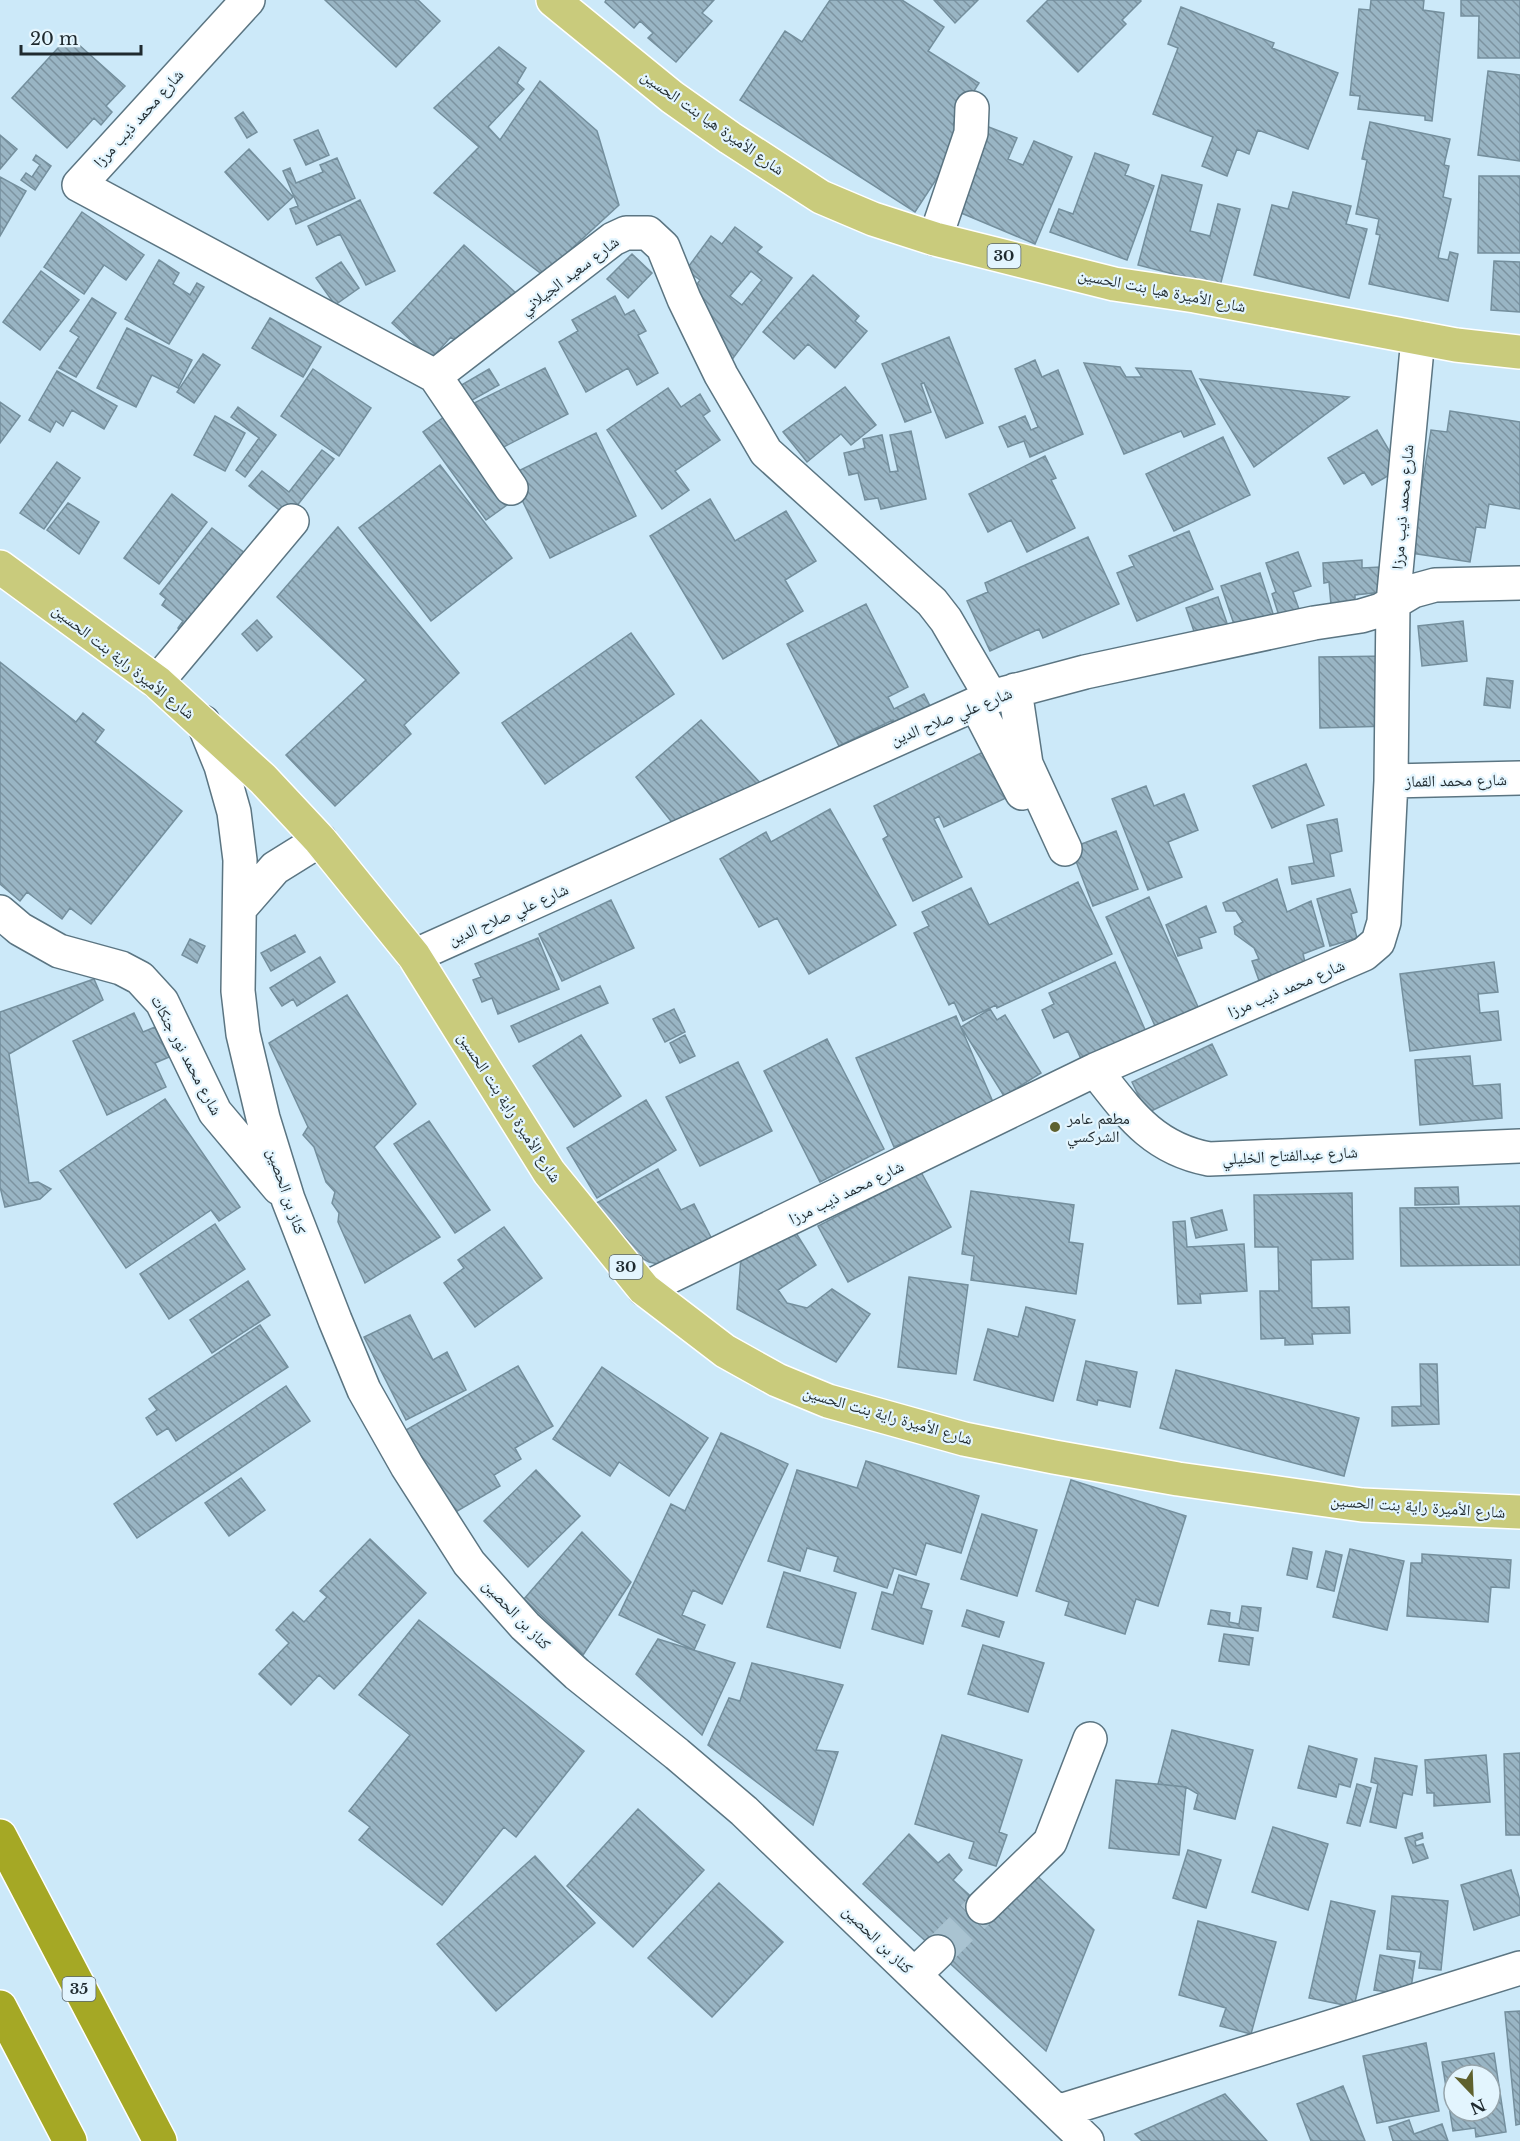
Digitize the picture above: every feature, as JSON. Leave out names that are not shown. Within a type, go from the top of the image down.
[{"type":"highway","name":"35","points":[[0,1836],[160,2141]]},
{"type":"highway","points":[[0,2007],[70,2141]]},
{"type":"main road","name":"شارع الأميرة هيا بنت الحسين","points":[[553,0],[672,97],[821,197],[873,219],[935,239],[1114,284],[1194,296],[1418,338],[1520,352]]},
{"type":"main road","name":"شارع الأميرة راية بنت الحسين","points":[[0,567],[157,682],[263,779],[320,840],[414,956],[549,1172],[644,1289],[725,1351],[777,1380],[828,1401],[964,1439],[1178,1479],[1362,1505],[1520,1512]]},
{"type":"street","name":"شارع محمد ذيب مرزا","points":[[248,0],[79,185],[435,375]]},
{"type":"street","points":[[935,239],[971,133],[972,108]]},
{"type":"street","name":"شارع سعيد الجيلاني","points":[[435,375],[613,239],[626,233],[648,233],[663,247],[684,299],[721,375],[766,452],[932,602],[946,620],[994,697]]},
{"type":"street","name":"شارع محمد ذيب مرزا","points":[[644,1289],[1095,1070],[1370,950],[1378,942],[1383,931],[1391,781],[1393,603],[1418,338]]},
{"type":"street","points":[[435,375],[511,488]]},
{"type":"street","points":[[157,682],[292,521]]},
{"type":"street","name":"شارع علي صلاح الدين","points":[[414,956],[930,722],[994,697],[1248,636],[1362,616],[1393,603],[1413,591],[1435,585],[1520,583]]},
{"type":"street","points":[[994,697],[1028,805]]},
{"type":"street","points":[[994,697],[1065,849]]},
{"type":"street","name":"كناز بن الحصين","points":[[203,722],[221,766],[234,812],[240,860],[238,991],[243,1034],[263,1118],[288,1198],[364,1390],[407,1466],[469,1563],[518,1617],[577,1674],[677,1754],[927,1963],[1057,2112],[1086,2141]]},
{"type":"street","name":"شارع محمد القماز","points":[[1391,781],[1520,778]]},
{"type":"street","points":[[241,908],[275,868],[320,840]]},
{"type":"street","name":"شارع محمد نور جنكات","points":[[0,912],[20,928],[59,951],[121,968],[140,978],[162,1002],[215,1112],[288,1198]]},
{"type":"street","name":"شارع عبدالفتاح الخليلي","points":[[1095,1070],[1131,1116],[1155,1137],[1180,1150],[1209,1159],[1520,1146]]},
{"type":"street","points":[[983,1907],[1050,1842],[1090,1739]]},
{"type":"street","points":[[1057,2112],[1520,1968]]},
{"type":"building","points":[[325,0],[418,0],[440,21],[396,67]]},
{"type":"building","points":[[606,0],[714,0],[702,13],[712,21],[676,62],[648,38],[653,33],[640,21],[634,28],[605,2]]},
{"type":"building","points":[[830,0],[902,0],[944,27],[928,51],[979,83],[953,124],[967,132],[915,212],[740,100],[785,31],[802,42]]},
{"type":"building","points":[[934,0],[978,0],[955,23]]},
{"type":"building","points":[[1048,0],[1141,1],[1122,20],[1126,24],[1078,72],[1027,21]]},
{"type":"building","points":[[1371,0],[1424,0],[1423,10],[1444,13],[1432,121],[1425,120],[1425,116],[1358,109],[1360,96],[1350,95],[1359,9],[1370,10]]},
{"type":"building","points":[[1461,0],[1520,0],[1520,58],[1478,58],[1479,16],[1461,16]]},
{"type":"building","points":[[1181,7],[1274,43],[1272,48],[1338,73],[1308,149],[1258,130],[1249,154],[1237,149],[1227,176],[1202,166],[1213,137],[1153,114],[1178,48],[1168,44]]},
{"type":"building","points":[[69,36],[125,86],[106,106],[112,112],[101,125],[94,118],[67,148],[12,98]]},
{"type":"building","points":[[499,47],[526,68],[517,83],[524,89],[488,127],[500,140],[540,81],[597,131],[619,205],[543,275],[434,193],[479,147],[434,108]]},
{"type":"building","points":[[1488,71],[1520,75],[1520,161],[1478,155]]},
{"type":"building","points":[[243,112],[257,132],[247,138],[235,118]]},
{"type":"building","points":[[1370,122],[1450,139],[1444,165],[1449,166],[1443,197],[1451,199],[1438,258],[1448,260],[1450,252],[1458,254],[1448,301],[1369,284],[1380,235],[1376,234],[1379,219],[1356,214],[1367,160],[1362,159]]},
{"type":"building","points":[[981,124],[1017,138],[1008,159],[1023,165],[1034,141],[1072,157],[1035,244],[947,207]]},
{"type":"building","points":[[318,130],[329,155],[306,165],[294,140]]},
{"type":"building","points":[[0,135],[17,149],[0,169]]},
{"type":"building","points":[[249,149],[293,197],[268,220],[225,172]]},
{"type":"building","points":[[1095,153],[1129,165],[1125,175],[1154,186],[1127,260],[1050,232],[1059,209],[1073,214]]},
{"type":"building","points":[[36,155],[51,166],[35,190],[21,180],[26,173],[32,177],[40,165],[33,160]]},
{"type":"building","points":[[337,158],[355,198],[296,224],[290,209],[298,206],[283,171],[290,168],[296,183],[323,172],[320,165]]},
{"type":"building","points":[[1162,175],[1202,185],[1190,231],[1210,236],[1218,204],[1240,209],[1220,286],[1138,265]]},
{"type":"building","points":[[1479,176],[1520,176],[1520,253],[1478,253]]},
{"type":"building","points":[[0,177],[26,191],[0,236]]},
{"type":"building","points":[[1293,192],[1351,206],[1346,224],[1367,229],[1349,298],[1254,275],[1272,205],[1288,209]]},
{"type":"building","points":[[360,200],[395,271],[366,285],[340,234],[317,245],[308,226]]},
{"type":"building","points":[[82,212],[144,255],[126,280],[104,265],[84,294],[44,267]]},
{"type":"building","points":[[735,227],[762,247],[757,252],[792,278],[731,361],[690,294],[700,280],[686,270],[711,236],[722,244]],"holes":[[[751,271],[762,280],[742,305],[730,296]]]},
{"type":"building","points":[[464,245],[517,294],[465,350],[451,337],[431,359],[392,323]]},
{"type":"building","points":[[632,254],[652,273],[628,298],[607,279]]},
{"type":"building","points":[[159,260],[179,273],[173,284],[190,295],[197,283],[204,287],[169,344],[125,319]]},
{"type":"building","points":[[1494,261],[1520,262],[1520,312],[1491,310]]},
{"type":"building","points":[[341,262],[359,288],[335,305],[316,278]]},
{"type":"building","points":[[41,271],[79,300],[40,350],[3,322]]},
{"type":"building","points":[[813,275],[859,316],[855,321],[867,331],[835,368],[808,344],[794,359],[763,332]]},
{"type":"building","points":[[615,296],[625,315],[634,310],[646,331],[638,335],[658,373],[637,385],[628,368],[586,392],[559,342],[578,331],[572,320]]},
{"type":"building","points":[[92,298],[116,313],[76,377],[59,368],[79,337],[70,331]]},
{"type":"building","points":[[270,318],[321,347],[303,377],[252,348]]},
{"type":"building","points":[[127,328],[192,360],[178,388],[152,375],[136,407],[97,388]]},
{"type":"building","points":[[949,337],[983,423],[946,438],[924,383],[921,384],[931,412],[905,422],[882,364]]},
{"type":"building","points":[[203,354],[220,365],[194,403],[177,392]]},
{"type":"building","points":[[1035,360],[1042,377],[1058,370],[1083,434],[1030,457],[1024,441],[1008,447],[999,427],[1025,416],[1031,430],[1038,427],[1015,369]]},
{"type":"building","points":[[1084,363],[1120,367],[1126,377],[1142,377],[1136,368],[1191,371],[1215,424],[1184,437],[1181,431],[1124,454]]},
{"type":"building","points":[[545,368],[568,414],[490,454],[466,407]]},
{"type":"building","points":[[313,369],[371,408],[339,456],[281,416]]},
{"type":"building","points":[[489,369],[499,385],[467,403],[458,387]]},
{"type":"building","points":[[57,371],[117,406],[104,429],[72,410],[63,426],[56,421],[50,432],[29,420]]},
{"type":"building","points":[[1200,379],[1349,397],[1254,467]]},
{"type":"building","points":[[845,387],[876,425],[851,445],[841,434],[807,462],[783,432]]},
{"type":"building","points":[[668,388],[681,407],[700,394],[710,411],[703,416],[720,440],[675,471],[689,490],[662,509],[607,430]]},
{"type":"building","points":[[0,402],[20,416],[0,443]]},
{"type":"building","points":[[238,407],[276,435],[245,477],[236,470],[259,438],[231,417]]},
{"type":"building","points":[[1450,411],[1520,422],[1520,509],[1489,504],[1485,528],[1476,527],[1470,562],[1411,553],[1431,430],[1447,432]]},
{"type":"building","points":[[451,412],[514,500],[486,520],[423,432]]},
{"type":"building","points":[[215,416],[245,433],[225,471],[194,455]]},
{"type":"building","points":[[1377,430],[1400,469],[1372,485],[1364,472],[1344,484],[1328,458]]},
{"type":"building","points":[[911,431],[926,499],[881,509],[878,498],[865,500],[858,473],[849,475],[844,453],[865,448],[863,439],[882,435],[890,472],[898,471],[890,435]]},
{"type":"building","points":[[596,433],[636,516],[550,558],[510,475]]},
{"type":"building","points":[[1223,437],[1250,495],[1174,531],[1146,474]]},
{"type":"building","points":[[322,450],[334,459],[288,517],[249,486],[262,471],[289,492]]},
{"type":"building","points":[[1045,456],[1056,478],[1051,480],[1075,528],[1027,552],[1011,520],[988,532],[969,494]]},
{"type":"building","points":[[57,462],[80,478],[44,529],[20,513]]},
{"type":"building","points":[[440,465],[512,558],[431,621],[359,528]]},
{"type":"building","points":[[172,494],[207,522],[159,584],[124,558]]},
{"type":"building","points":[[710,499],[735,541],[786,511],[816,561],[785,580],[803,611],[723,659],[650,536]]},
{"type":"building","points":[[68,503],[99,522],[79,554],[47,530]]},
{"type":"building","points":[[338,527],[459,673],[404,725],[411,734],[335,806],[286,755],[366,680],[277,597]]},
{"type":"building","points":[[212,528],[246,554],[185,633],[178,628],[183,621],[162,605],[166,599],[160,594]]},
{"type":"building","points":[[1189,531],[1213,589],[1137,621],[1117,573],[1134,566],[1129,556]]},
{"type":"building","points":[[1088,537],[1119,604],[1043,638],[1039,629],[990,651],[967,601],[988,592],[985,583]]},
{"type":"building","points":[[1298,552],[1311,586],[1293,592],[1301,615],[1281,622],[1272,594],[1276,592],[1266,563]]},
{"type":"building","points":[[1362,560],[1362,568],[1380,567],[1382,592],[1355,595],[1355,602],[1331,605],[1329,582],[1324,583],[1323,563]]},
{"type":"building","points":[[1260,573],[1276,623],[1238,636],[1221,586]]},
{"type":"building","points":[[1218,597],[1230,632],[1198,643],[1186,608]]},
{"type":"building","points":[[866,604],[908,687],[888,697],[894,709],[924,694],[932,710],[897,727],[893,720],[839,746],[787,644]]},
{"type":"building","points":[[257,620],[272,637],[257,651],[242,634]]},
{"type":"building","points":[[1463,621],[1467,661],[1422,666],[1418,626]]},
{"type":"building","points":[[631,633],[674,694],[545,784],[502,723]]},
{"type":"building","points":[[1389,656],[1390,726],[1320,728],[1319,657]]},
{"type":"building","points":[[0,662],[76,722],[83,713],[104,730],[95,742],[182,811],[91,924],[70,908],[62,919],[27,892],[20,901],[0,884]]},
{"type":"building","points":[[1487,678],[1513,681],[1510,708],[1484,705]]},
{"type":"building","points":[[701,720],[767,790],[682,835],[636,777]]},
{"type":"building","points":[[983,752],[1006,798],[944,827],[939,816],[934,819],[962,877],[913,901],[883,839],[888,836],[874,806]]},
{"type":"building","points":[[1306,764],[1324,805],[1272,828],[1253,786]]},
{"type":"building","points":[[1146,786],[1154,806],[1184,794],[1198,830],[1168,842],[1182,877],[1148,890],[1112,799]]},
{"type":"building","points":[[830,809],[896,925],[809,974],[777,918],[759,927],[720,859],[766,832],[771,842]]},
{"type":"building","points":[[1337,819],[1342,851],[1330,854],[1334,876],[1292,884],[1289,867],[1314,863],[1307,825]]},
{"type":"building","points":[[1116,831],[1138,889],[1093,906],[1071,848]]},
{"type":"building","points":[[1277,879],[1287,912],[1311,901],[1324,946],[1303,954],[1307,970],[1262,989],[1252,961],[1259,959],[1254,948],[1235,934],[1234,927],[1243,922],[1236,911],[1226,911],[1223,903]]},
{"type":"building","points":[[1078,882],[1112,954],[997,1008],[996,1005],[963,1021],[954,1002],[949,1005],[914,933],[929,926],[922,912],[971,888],[989,925]]},
{"type":"building","points":[[1350,889],[1357,912],[1351,914],[1357,938],[1330,946],[1317,899]]},
{"type":"building","points":[[1149,897],[1203,1018],[1160,1037],[1106,917]]},
{"type":"building","points":[[611,900],[634,948],[562,981],[539,934]]},
{"type":"building","points":[[1206,906],[1216,932],[1199,938],[1202,948],[1178,956],[1166,925]]},
{"type":"building","points":[[295,935],[305,952],[271,971],[261,953]]},
{"type":"building","points":[[538,938],[559,989],[498,1014],[492,998],[482,1002],[473,980],[481,977],[475,964]]},
{"type":"building","points":[[190,939],[205,946],[197,963],[182,955]]},
{"type":"building","points":[[320,957],[335,982],[297,1006],[293,999],[282,1006],[270,988]]},
{"type":"building","points":[[1115,962],[1147,1034],[1083,1063],[1068,1031],[1054,1038],[1042,1010],[1054,1004],[1049,993]]},
{"type":"building","points":[[1494,962],[1498,992],[1478,994],[1480,1013],[1498,1011],[1501,1040],[1410,1051],[1400,974]]},
{"type":"building","points":[[94,979],[103,1000],[9,1054],[29,1183],[38,1182],[51,1189],[40,1199],[5,1207],[0,1187],[0,1012]]},
{"type":"building","points":[[600,986],[608,1003],[519,1042],[511,1026]]},
{"type":"building","points":[[347,995],[416,1104],[374,1147],[440,1237],[365,1283],[338,1222],[339,1213],[332,1203],[335,1192],[326,1182],[314,1147],[303,1135],[308,1127],[269,1043]]},
{"type":"building","points":[[674,1009],[685,1032],[665,1042],[653,1019]]},
{"type":"building","points":[[990,1009],[997,1020],[1005,1015],[1041,1073],[1004,1096],[961,1027]]},
{"type":"building","points":[[134,1013],[143,1032],[155,1027],[169,1057],[155,1063],[166,1087],[107,1115],[73,1041]]},
{"type":"building","points":[[956,1016],[996,1109],[947,1124],[894,1147],[856,1058]]},
{"type":"building","points":[[581,1035],[621,1096],[574,1127],[533,1066]]},
{"type":"building","points":[[685,1035],[695,1056],[680,1063],[670,1043]]},
{"type":"building","points":[[827,1039],[884,1149],[820,1182],[764,1071]]},
{"type":"building","points":[[1212,1044],[1227,1075],[1147,1113],[1132,1082]]},
{"type":"building","points":[[1470,1056],[1473,1086],[1500,1084],[1502,1118],[1420,1125],[1415,1060]]},
{"type":"building","points":[[738,1062],[772,1131],[700,1166],[666,1097]]},
{"type":"building","points":[[165,1099],[240,1207],[219,1221],[211,1210],[126,1268],[60,1171]]},
{"type":"building","points":[[646,1100],[676,1150],[597,1198],[567,1148]]},
{"type":"building","points":[[429,1121],[490,1210],[455,1233],[394,1144]]},
{"type":"building","points":[[658,1169],[681,1210],[694,1204],[717,1249],[672,1267],[649,1262],[624,1249],[591,1206]]},
{"type":"building","points":[[921,1172],[951,1227],[848,1282],[818,1226]]},
{"type":"building","points":[[1458,1187],[1459,1204],[1415,1205],[1415,1188]]},
{"type":"building","points":[[971,1191],[1074,1205],[1069,1242],[1083,1244],[1076,1294],[971,1280],[974,1256],[962,1254]]},
{"type":"building","points":[[1352,1193],[1353,1259],[1311,1260],[1312,1308],[1349,1307],[1350,1333],[1312,1334],[1313,1344],[1285,1345],[1285,1338],[1261,1339],[1260,1291],[1279,1291],[1278,1247],[1255,1247],[1254,1195]]},
{"type":"building","points":[[1520,1206],[1520,1265],[1401,1266],[1400,1208]]},
{"type":"building","points":[[1222,1210],[1227,1230],[1196,1238],[1191,1218]]},
{"type":"building","points":[[1185,1221],[1187,1247],[1244,1244],[1247,1291],[1200,1294],[1201,1303],[1178,1304],[1173,1222]]},
{"type":"building","points":[[215,1224],[245,1269],[169,1319],[140,1274]]},
{"type":"building","points":[[504,1227],[542,1278],[475,1327],[444,1283],[464,1268],[458,1260]]},
{"type":"building","points":[[796,1233],[816,1265],[778,1290],[787,1303],[807,1308],[832,1289],[870,1314],[836,1362],[737,1309],[741,1257]]},
{"type":"building","points":[[909,1277],[968,1285],[956,1374],[898,1367]]},
{"type":"building","points":[[248,1281],[270,1315],[212,1353],[190,1320]]},
{"type":"building","points":[[1026,1307],[1075,1320],[1053,1401],[974,1380],[988,1329],[1018,1337]]},
{"type":"building","points":[[410,1315],[433,1360],[447,1352],[466,1390],[406,1420],[364,1337]]},
{"type":"building","points":[[260,1325],[288,1367],[176,1441],[168,1428],[157,1435],[146,1418],[157,1410],[149,1399]]},
{"type":"building","points":[[1086,1361],[1137,1372],[1130,1407],[1098,1400],[1097,1405],[1077,1400]]},
{"type":"building","points":[[1420,1364],[1437,1364],[1439,1424],[1392,1426],[1392,1407],[1421,1406]]},
{"type":"building","points":[[518,1366],[553,1426],[515,1448],[521,1459],[494,1475],[500,1486],[454,1513],[406,1430]]},
{"type":"building","points":[[602,1367],[708,1438],[669,1496],[619,1462],[610,1476],[553,1439]]},
{"type":"building","points":[[1176,1370],[1359,1418],[1344,1476],[1160,1428]]},
{"type":"building","points":[[286,1386],[310,1421],[137,1538],[114,1504]]},
{"type":"building","points":[[721,1433],[788,1464],[722,1604],[693,1590],[682,1615],[705,1625],[694,1650],[619,1615],[671,1504],[685,1511]]},
{"type":"building","points":[[866,1461],[979,1496],[961,1553],[926,1543],[916,1575],[894,1568],[887,1588],[834,1571],[838,1557],[807,1548],[800,1571],[768,1561],[797,1470],[857,1488]]},
{"type":"building","points":[[536,1470],[580,1516],[528,1567],[484,1521]]},
{"type":"building","points":[[241,1478],[265,1510],[229,1536],[205,1503]]},
{"type":"building","points":[[1071,1480],[1186,1516],[1158,1606],[1136,1599],[1125,1634],[1065,1615],[1069,1602],[1036,1591]]},
{"type":"building","points":[[982,1514],[1037,1530],[1017,1596],[961,1579]]},
{"type":"building","points":[[582,1532],[631,1582],[583,1655],[524,1599]]},
{"type":"building","points":[[370,1539],[426,1593],[334,1689],[319,1675],[291,1705],[259,1674],[289,1643],[276,1630],[293,1612],[304,1622],[327,1597],[320,1591]]},
{"type":"building","points":[[1293,1548],[1312,1552],[1307,1579],[1287,1575]]},
{"type":"building","points":[[1350,1549],[1404,1561],[1387,1630],[1333,1617]]},
{"type":"building","points":[[1326,1551],[1342,1555],[1334,1591],[1317,1587]]},
{"type":"building","points":[[1422,1554],[1511,1560],[1509,1588],[1491,1587],[1488,1622],[1407,1616],[1411,1563],[1422,1563]]},
{"type":"building","points":[[784,1572],[856,1593],[840,1648],[767,1627]]},
{"type":"building","points":[[899,1575],[929,1584],[921,1608],[932,1611],[923,1644],[872,1629],[882,1592],[893,1595]]},
{"type":"building","points":[[1242,1606],[1261,1608],[1258,1631],[1208,1624],[1211,1610],[1230,1613],[1229,1622],[1239,1624]]},
{"type":"building","points":[[967,1610],[1004,1622],[999,1637],[962,1626]]},
{"type":"building","points":[[419,1620],[584,1751],[516,1837],[504,1827],[442,1905],[359,1840],[370,1827],[349,1811],[410,1735],[359,1695]]},
{"type":"building","points":[[1224,1634],[1253,1638],[1249,1665],[1219,1661]]},
{"type":"building","points":[[658,1639],[735,1663],[702,1735],[636,1674]]},
{"type":"building","points":[[983,1645],[1044,1663],[1028,1712],[968,1694]]},
{"type":"building","points":[[752,1663],[843,1685],[816,1750],[838,1752],[813,1825],[708,1745],[729,1698],[740,1701]]},
{"type":"building","points":[[1172,1730],[1253,1750],[1235,1819],[1194,1809],[1198,1794],[1186,1787],[1158,1784]]},
{"type":"building","points":[[942,1735],[1022,1760],[999,1832],[1007,1835],[996,1866],[969,1858],[974,1842],[915,1824]]},
{"type":"building","points":[[1309,1746],[1357,1759],[1350,1787],[1339,1784],[1336,1797],[1298,1788]]},
{"type":"building","points":[[1520,1753],[1520,1835],[1506,1835],[1504,1754]]},
{"type":"building","points":[[1486,1755],[1490,1802],[1434,1806],[1434,1793],[1427,1793],[1425,1760]]},
{"type":"building","points":[[1375,1758],[1417,1766],[1412,1795],[1403,1793],[1396,1828],[1370,1822],[1378,1784],[1371,1782]]},
{"type":"building","points":[[1116,1780],[1186,1787],[1179,1855],[1109,1848]]},
{"type":"building","points":[[1357,1784],[1371,1788],[1360,1826],[1347,1823]]},
{"type":"building","points":[[638,1809],[704,1870],[633,1947],[567,1886]]},
{"type":"building","points":[[1273,1827],[1328,1844],[1308,1910],[1252,1892]]},
{"type":"building","points":[[1422,1833],[1423,1838],[1415,1841],[1416,1846],[1423,1844],[1428,1858],[1413,1863],[1405,1838]]},
{"type":"building","points":[[909,1834],[938,1863],[949,1854],[962,1870],[953,1880],[991,1915],[1034,1873],[1094,1930],[1046,2051],[863,1884]]},
{"type":"building","points":[[1188,1850],[1221,1860],[1206,1908],[1173,1898]]},
{"type":"building","points":[[535,1856],[595,1923],[496,2011],[437,1944]]},
{"type":"building","points":[[1511,1870],[1520,1900],[1520,1915],[1474,1930],[1461,1885]]},
{"type":"building","points":[[719,1883],[783,1942],[712,2017],[648,1958]]},
{"type":"building","points":[[1392,1896],[1448,1901],[1441,1970],[1419,1968],[1421,1952],[1387,1949]]},
{"type":"building","points":[[1331,1901],[1375,1911],[1354,2007],[1309,1998]]},
{"type":"building","points":[[1198,1921],[1276,1942],[1251,2034],[1220,2026],[1226,2008],[1179,1995]]},
{"type":"building","points":[[1380,1955],[1415,1961],[1410,1995],[1374,1990]]},
{"type":"building","points":[[1520,2011],[1520,2124],[1516,2125],[1505,2012]]},
{"type":"building","points":[[1426,2043],[1439,2111],[1377,2123],[1363,2056]]},
{"type":"building","points":[[1494,2053],[1496,2063],[1442,2063]]},
{"type":"building","points":[[1343,2086],[1365,2141],[1311,2141],[1297,2104]]},
{"type":"building","points":[[1225,2094],[1267,2141],[1142,2141],[1135,2134]]},
{"type":"building","points":[[1502,2106],[1506,2132],[1476,2137],[1475,2128],[1453,2131],[1452,2123],[1502,2123]]},
{"type":"building","points":[[1409,2120],[1414,2134],[1442,2124],[1448,2141],[1393,2141],[1389,2127]]},
{"type":"tunnel","points":[[938,1952],[983,1907]]},
{"type":"place","name":"مطعم عامر الشركسي","points":[[1055,1127]]}]
